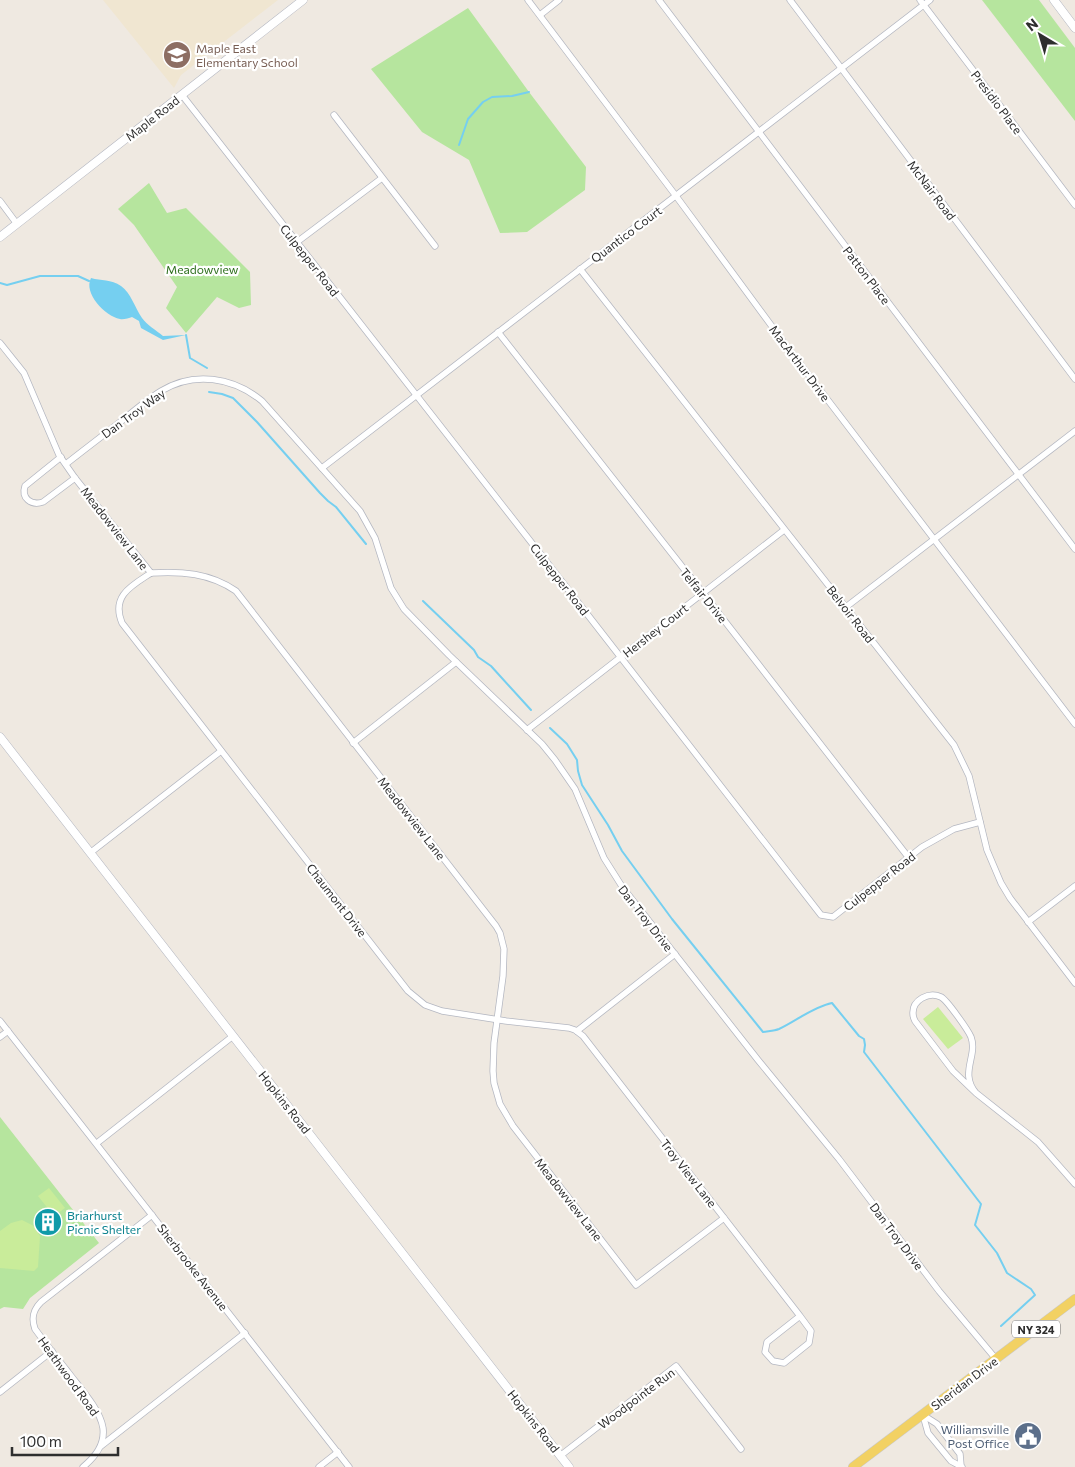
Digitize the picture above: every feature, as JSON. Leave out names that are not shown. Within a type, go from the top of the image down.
[{"type":"main road","name":"Sheridan Drive","points":[[853,1467],[1075,1299]]},
{"type":"street","name":"Maple Road","points":[[0,236],[304,0]]},
{"type":"street","name":"MacArthur Drive","points":[[528,0],[788,348],[1075,724]]},
{"type":"street","points":[[540,15],[559,0]]},
{"type":"street","name":"Patton Place","points":[[659,0],[1075,549]]},
{"type":"street","name":"McNair Road","points":[[790,0],[1075,379]]},
{"type":"street","name":"Quantico Court","points":[[322,468],[841,68],[922,2],[930,0]]},
{"type":"street","points":[[1054,0],[1075,28]]},
{"type":"street","name":"Presidio Place","points":[[922,2],[1075,205]]},
{"type":"street","name":"Culpepper Road","points":[[182,96],[415,396],[621,656],[821,915],[833,917],[922,847],[938,837],[960,826],[980,822]]},
{"type":"street","points":[[334,115],[435,246]]},
{"type":"street","points":[[297,242],[382,178]]},
{"type":"street","points":[[0,201],[17,224]]},
{"type":"street","name":"Belvoir Road","points":[[580,269],[954,745],[970,776],[987,850],[993,867],[1010,898],[1075,983]]},
{"type":"street","name":"Telfair Drive","points":[[498,332],[909,858]]},
{"type":"street","name":"Meadowview Lane","points":[[0,343],[24,374],[60,457],[151,573],[168,572],[200,575],[220,582],[236,591],[500,933],[504,949],[503,976],[492,1059],[496,1092],[513,1126],[636,1285],[724,1218]]},
{"type":"street","name":"Dan Troy Way","points":[[66,464],[163,390],[189,380],[214,379],[233,384],[262,401],[322,468]]},
{"type":"street","points":[[846,607],[1075,431]]},
{"type":"street","points":[[60,457],[25,486],[23,492],[26,498],[30,502],[37,504],[43,502],[75,478]]},
{"type":"street","name":"Dan Troy Drive","points":[[322,468],[360,511],[368,524],[380,553],[388,582],[396,599],[456,662],[527,730],[568,777],[575,789],[604,858],[623,888],[758,1060],[840,1159],[939,1291],[996,1359]]},
{"type":"street","name":"Hershey Court","points":[[527,730],[784,530]]},
{"type":"street","name":"Chaumont Drive","points":[[151,573],[127,589],[122,597],[118,609],[122,623],[408,991],[434,1008],[497,1020],[569,1028],[577,1031]]},
{"type":"street","points":[[353,743],[456,662]]},
{"type":"street","name":"Hopkins Road","points":[[0,737],[569,1467]]},
{"type":"street","points":[[90,853],[221,751]]},
{"type":"street","points":[[1028,922],[1075,886]]},
{"type":"street","points":[[577,1031],[675,954]]},
{"type":"street","points":[[976,1093],[969,1085],[972,1040],[968,1031],[942,998],[934,995],[926,996],[914,1006],[915,1021],[953,1071],[976,1093],[1038,1142],[1075,1184]]},
{"type":"street","name":"Sherbrooke Avenue","points":[[0,1021],[349,1467]]},
{"type":"street","points":[[0,1038],[8,1031]]},
{"type":"street","name":"Troy View Lane","points":[[577,1031],[589,1044],[800,1316],[811,1331],[809,1343],[784,1363],[773,1361],[765,1352],[768,1342],[800,1316]]},
{"type":"street","points":[[97,1143],[233,1036]]},
{"type":"street","name":"Heathwood Road","points":[[101,1446],[103,1429],[98,1412],[35,1329],[33,1317],[37,1306],[152,1215]]},
{"type":"street","points":[[82,1467],[92,1460],[101,1446],[245,1333]]},
{"type":"street","points":[[0,1392],[52,1351]]},
{"type":"street","name":"Woodpointe Run","points":[[560,1456],[676,1366],[741,1449]]},
{"type":"street","points":[[923,1415],[929,1434],[951,1461],[961,1466]]},
{"type":"street","points":[[923,1415],[936,1424],[960,1454],[961,1466]]},
{"type":"street","points":[[318,1467],[338,1452]]},
{"type":"shaded area","name":"Maple East Elementary School","points":[[103,0],[278,0],[181,75],[174,88]]},
{"type":"green space","points":[[982,0],[1039,0],[1075,48],[1075,121]]},
{"type":"green space","points":[[468,8],[586,167],[585,190],[527,232],[500,233],[469,160],[422,132],[371,69]]},
{"type":"green space","name":"Meadowview","points":[[149,183],[167,213],[186,208],[250,272],[251,305],[239,308],[217,297],[186,333],[166,308],[177,287],[134,225],[118,209]]},
{"type":"green space","points":[[938,1007],[963,1038],[948,1049],[923,1019]]},
{"type":"green space","points":[[0,1117],[99,1243],[30,1298],[23,1309],[4,1307],[0,1309]]},
{"type":"green space","points":[[49,1188],[65,1208],[54,1216],[38,1196]]},
{"type":"green space","points":[[22,1220],[34,1226],[40,1236],[38,1267],[34,1271],[0,1268],[0,1231],[11,1223]]},
{"type":"water","points":[[91,278],[110,281],[121,286],[128,293],[144,321],[163,336],[186,335],[163,340],[141,328],[139,321],[132,317],[121,319],[114,317],[102,309],[93,297],[89,284]]},
{"type":"waterway","points":[[459,145],[468,119],[483,102],[492,97],[512,96],[529,92]]},
{"type":"waterway","points":[[0,283],[7,285],[40,276],[78,276],[89,281]]},
{"type":"waterway","points":[[186,335],[190,358],[207,368]]},
{"type":"waterway","points":[[209,392],[233,398],[320,493],[336,507],[366,544]]},
{"type":"waterway","points":[[423,601],[474,650],[478,657],[491,666],[531,710]]},
{"type":"waterway","points":[[550,728],[567,744],[577,760],[582,785],[608,825],[622,851],[672,919],[763,1032],[779,1029],[811,1011],[832,1003],[859,1036],[864,1039],[864,1052],[981,1204],[975,1225],[997,1253],[1007,1273],[1031,1289],[1035,1295],[1001,1326]]},
{"type":"place","name":"Maple East Elementary School","points":[[177,55]]},
{"type":"place","name":"Briarhurst Picnic Shelter","points":[[48,1222]]},
{"type":"place","name":"Williamsville Post Office","points":[[1028,1436]]}]
